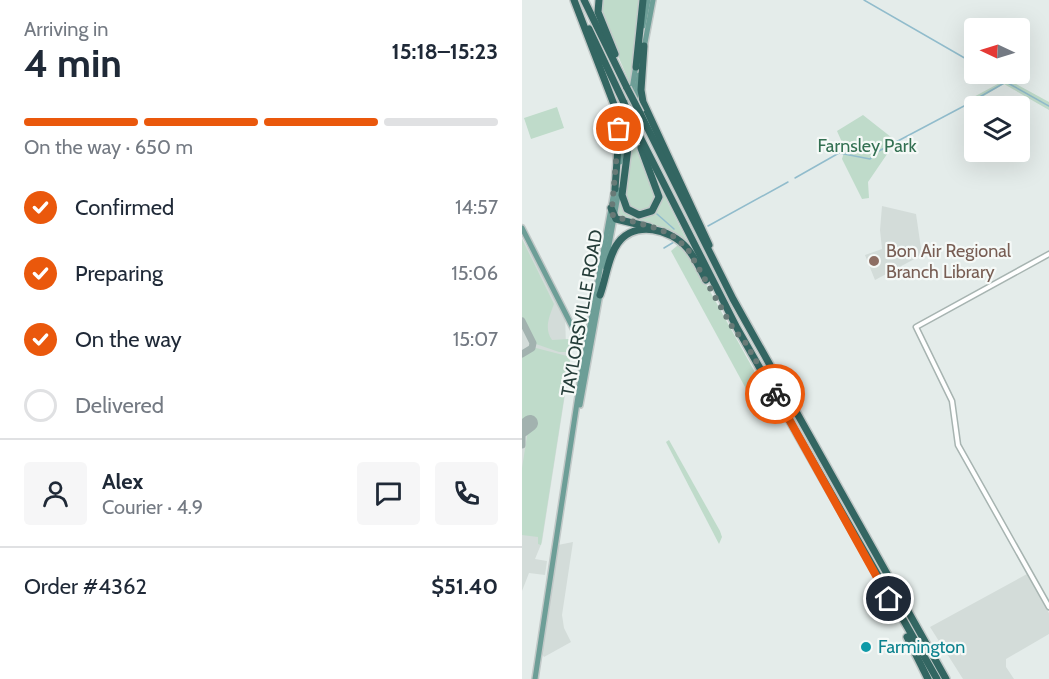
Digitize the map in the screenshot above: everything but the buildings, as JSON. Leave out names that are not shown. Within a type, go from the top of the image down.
[{"type":"highway","points":[[574,0],[624,103],[633,126],[637,140],[659,195],[655,208],[642,214],[629,211],[622,197],[633,126]]},
{"type":"highway","points":[[574,0],[618,119],[615,189]]},
{"type":"highway","points":[[584,0],[722,278],[946,679]]},
{"type":"highway","points":[[598,0],[599,14],[627,86]]},
{"type":"highway","points":[[636,67],[643,0]]},
{"type":"highway","points":[[644,46],[643,102],[697,216],[722,278]]},
{"type":"highway","points":[[633,126],[745,342],[937,679]]},
{"type":"highway","points":[[612,208],[615,218],[665,233],[677,239],[690,252],[734,330],[745,342]]},
{"type":"highway","points":[[600,295],[614,249],[623,237],[641,229],[665,233]]},
{"type":"highway","points":[[897,612],[928,679]]},
{"type":"highway","points":[[933,653],[952,679]]},
{"type":"main road","name":"TAYLORSVILLE ROAD","points":[[535,679],[601,260],[648,0]]},
{"type":"main road","name":"TAYLORSVILLE ROAD","points":[[589,340],[633,126],[653,0]]},
{"type":"main road","points":[[522,228],[575,332],[579,337],[589,340]]},
{"type":"main road","points":[[601,260],[602,279]]},
{"type":"street","points":[[1049,254],[916,327],[952,401],[958,445],[1049,607]]},
{"type":"shaded area","points":[[882,206],[916,214],[922,255],[875,280],[865,255],[882,249],[880,230]]},
{"type":"shaded area","points":[[522,238],[565,313],[567,382],[542,542],[535,559],[547,561],[545,575],[529,573],[522,591]]},
{"type":"shaded area","points":[[573,542],[562,615],[564,628],[571,642],[544,657],[542,654],[558,545]]},
{"type":"shaded area","points":[[1027,574],[1049,613],[1049,634],[1006,659],[1006,667],[1014,679],[963,679],[930,627]]},
{"type":"green space","points":[[600,0],[641,0],[630,84],[602,18]]},
{"type":"green space","points":[[998,84],[1004,84],[984,96],[975,96]]},
{"type":"green space","points":[[1004,84],[1016,84],[1049,102],[1049,110],[1030,99],[1030,96],[1025,96]]},
{"type":"green space","points":[[557,107],[564,128],[531,139],[524,118]]},
{"type":"green space","name":"Farnsley Park","points":[[863,115],[896,141],[868,182],[869,198],[862,199],[842,159],[845,149],[837,131]]},
{"type":"green space","points":[[632,133],[657,193],[657,198],[650,210],[634,212],[624,201]]},
{"type":"green space","points":[[654,176],[691,249],[664,229],[617,218],[620,201],[633,215],[658,206]]},
{"type":"green space","points":[[522,239],[554,304],[548,323],[548,332],[552,340],[569,339],[573,345],[570,352],[559,352],[536,344],[522,317]]},
{"type":"green space","points":[[678,245],[691,257],[771,401],[757,409],[671,251]]},
{"type":"green space","points":[[536,348],[567,356],[570,360],[541,545],[538,544],[538,537],[522,535],[522,468],[528,430],[532,426],[528,420],[522,421],[522,356]]},
{"type":"green space","points":[[669,440],[720,531],[722,537],[719,544],[666,442]]},
{"type":"waterway","points":[[864,0],[964,58]]},
{"type":"waterway","points":[[981,96],[1006,82],[1049,106]]},
{"type":"waterway","points":[[795,178],[839,153],[870,159],[877,152],[964,106]]},
{"type":"waterway","points":[[708,226],[788,182]]},
{"type":"waterway","points":[[657,214],[674,229]]},
{"type":"waterway","points":[[664,248],[674,242]]},
{"type":"taxiway","points":[[522,321],[533,343],[532,348],[522,354]]},
{"type":"taxiway","points":[[522,431],[522,445]]},
{"type":"runway","points":[[522,429],[530,423]]},
{"type":"way so far","points":[[619,129],[613,216],[659,229],[673,236],[687,248],[734,330],[745,342],[775,394]]},
{"type":"place","name":"Bon Air Regional Branch Library","points":[[874,261]]},
{"type":"place","name":"Farmington","points":[[866,647]]},
{"type":"route","points":[[775,394],[889,599]]}]
